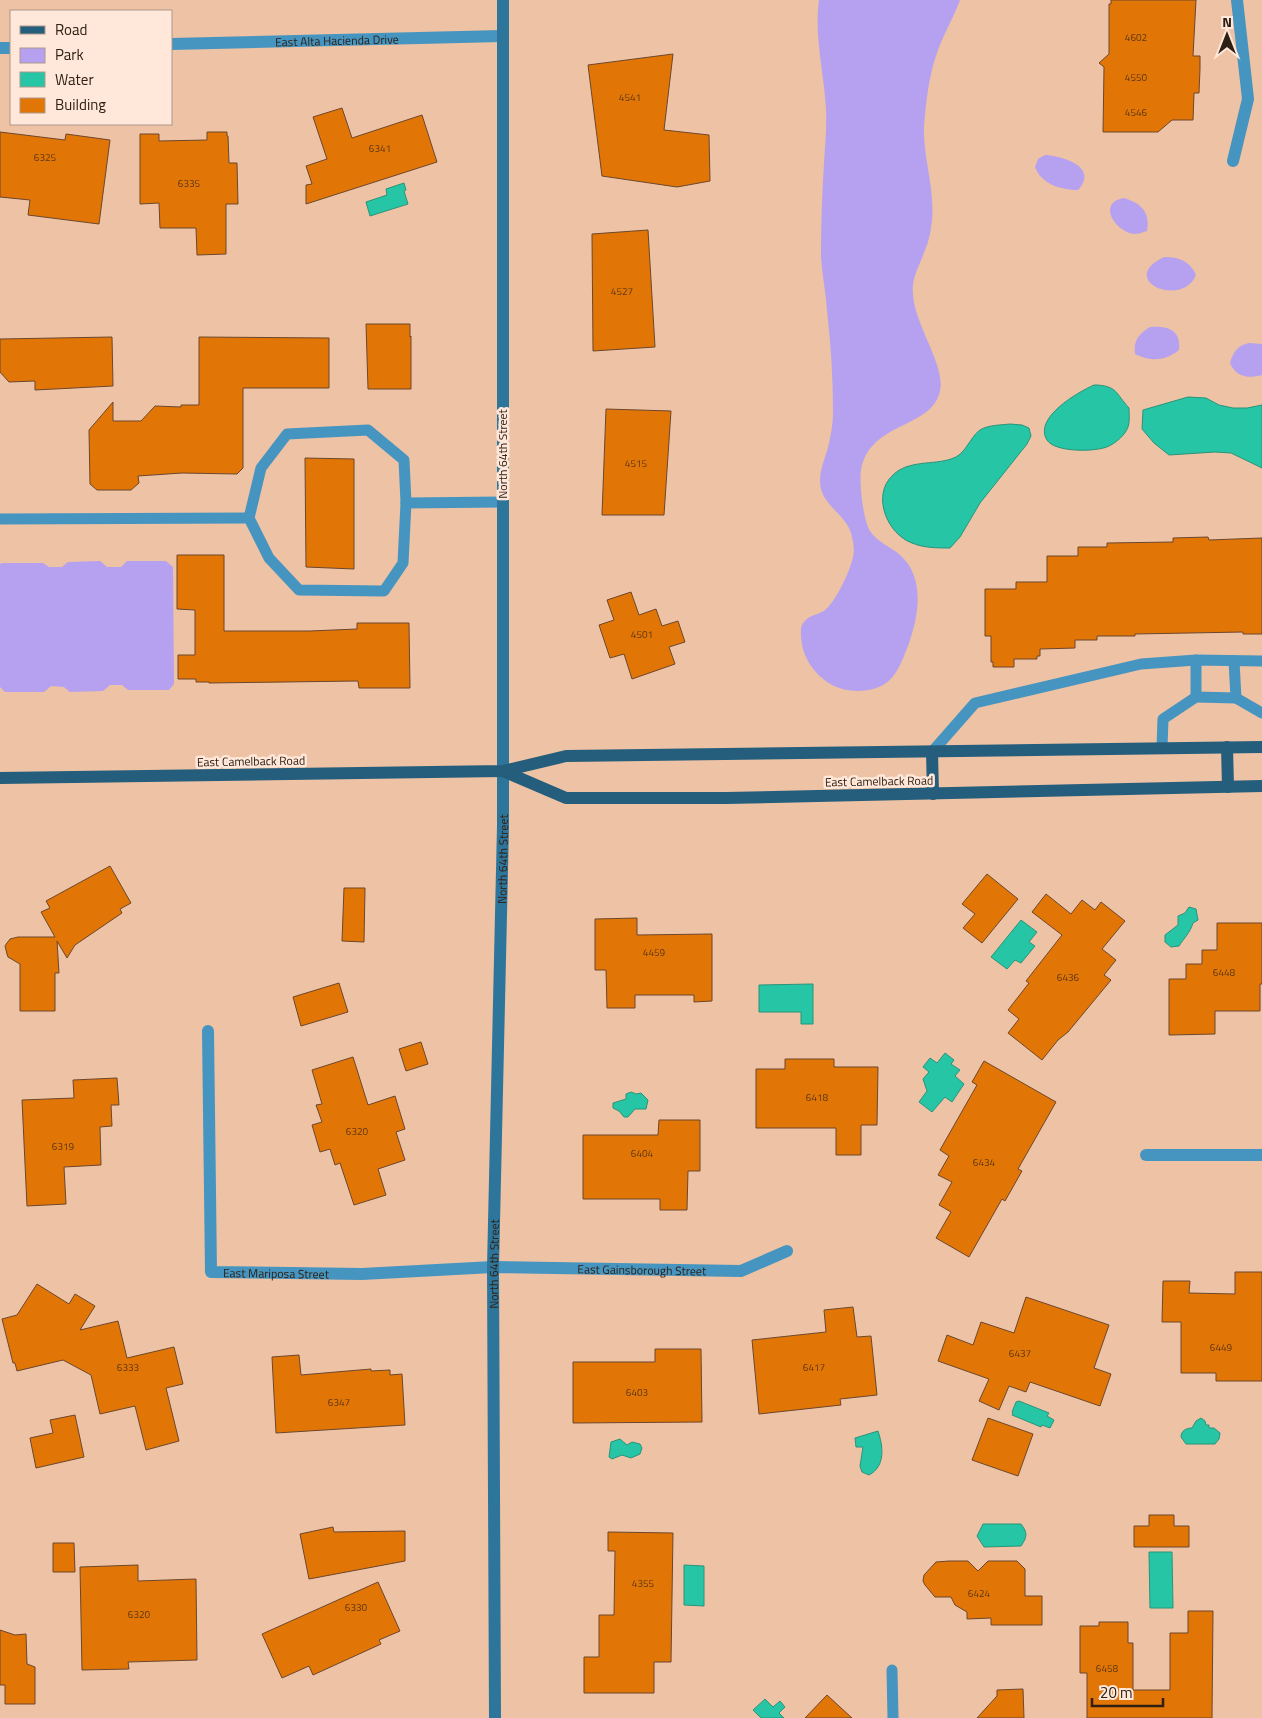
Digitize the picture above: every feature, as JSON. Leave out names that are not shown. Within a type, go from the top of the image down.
[{"type":"main road","points":[[1227,747],[1228,787]]},
{"type":"main road","name":"East Camelback Road","points":[[0,778],[503,771],[566,756],[1262,747]]},
{"type":"main road","points":[[932,752],[933,794]]},
{"type":"main road","name":"East Camelback Road","points":[[503,771],[566,798],[726,798],[1262,786]]},
{"type":"street","name":"North 64th Street","points":[[495,1718],[493,1267],[503,771],[503,0]]},
{"type":"street","points":[[1233,161],[1248,99],[1237,0]]},
{"type":"street","name":"East Alta Hacienda Drive","points":[[172,44],[502,36]]},
{"type":"street","name":"East Mariposa Street","points":[[208,1030],[211,1272],[362,1274],[493,1267]]},
{"type":"street","points":[[1146,1155],[1262,1154]]},
{"type":"street","name":"East Gainsborough Street","points":[[493,1267],[741,1271],[787,1251]]},
{"type":"lane","points":[[368,430],[404,460],[406,503],[403,563],[384,591],[300,590],[269,558],[249,518],[261,468],[287,434],[368,430]]},
{"type":"lane","points":[[406,503],[502,502]]},
{"type":"lane","points":[[0,519],[249,518]]},
{"type":"lane","points":[[1196,660],[1196,697]]},
{"type":"lane","points":[[932,752],[975,703],[1141,664],[1196,660],[1262,661]]},
{"type":"lane","points":[[1234,661],[1236,698]]},
{"type":"lane","points":[[1162,748],[1163,719],[1196,697],[1236,698],[1262,712]]},
{"type":"lane","points":[[892,1670],[894,1718]]},
{"type":"green space","points":[[819,0],[960,0],[938,50],[928,88],[924,139],[932,196],[932,220],[929,239],[915,277],[913,288],[918,318],[934,357],[941,381],[940,391],[935,403],[926,412],[888,433],[876,442],[867,454],[861,470],[861,492],[865,519],[870,531],[876,538],[900,555],[908,564],[916,585],[917,609],[913,632],[894,675],[886,683],[874,689],[860,691],[846,690],[834,686],[815,672],[804,652],[801,636],[801,627],[804,622],[811,616],[829,607],[838,594],[849,570],[854,551],[851,533],[845,521],[827,501],[820,483],[821,471],[828,449],[833,413],[831,349],[821,257],[826,116],[818,41]]},
{"type":"green space","points":[[1045,155],[1069,160],[1082,169],[1084,175],[1083,182],[1078,190],[1052,185],[1042,178],[1035,167],[1038,159]]},
{"type":"green space","points":[[1123,198],[1139,205],[1146,213],[1147,231],[1136,234],[1122,229],[1116,224],[1110,212],[1111,206],[1115,201]]},
{"type":"green space","points":[[1164,257],[1179,259],[1191,266],[1196,275],[1189,285],[1178,290],[1167,290],[1149,282],[1147,274],[1151,266]]},
{"type":"green space","points":[[1150,327],[1162,327],[1172,330],[1178,337],[1179,350],[1174,354],[1158,359],[1135,354],[1136,341]]},
{"type":"green space","points":[[1249,343],[1262,344],[1262,375],[1243,376],[1230,363],[1236,350]]},
{"type":"green space","points":[[100,561],[107,567],[121,567],[127,561],[166,561],[173,567],[174,684],[169,690],[128,690],[122,685],[110,685],[103,691],[70,692],[64,687],[51,686],[44,692],[5,692],[0,687],[0,564],[43,563],[49,567],[62,567],[68,562]]},
{"type":"water","points":[[404,183],[408,204],[370,216],[366,202],[387,195],[386,189]]},
{"type":"water","points":[[1094,385],[1102,385],[1112,389],[1129,408],[1129,423],[1125,433],[1104,448],[1077,450],[1052,444],[1047,440],[1044,432],[1046,423],[1059,407],[1078,393]]},
{"type":"water","points":[[1188,397],[1206,398],[1219,405],[1233,408],[1262,405],[1262,468],[1231,453],[1215,452],[1169,455],[1154,443],[1142,429],[1143,410]]},
{"type":"water","points":[[1010,424],[1029,428],[1031,436],[1027,444],[980,503],[960,537],[950,548],[917,545],[903,538],[895,531],[889,523],[883,503],[886,483],[893,475],[899,470],[913,465],[944,461],[956,457],[964,450],[976,433],[983,428]]},
{"type":"water","points":[[1189,907],[1196,909],[1198,920],[1193,923],[1189,933],[1179,946],[1171,947],[1165,942],[1165,935],[1178,925],[1178,916],[1185,913]]},
{"type":"water","points":[[1021,920],[1037,932],[1029,942],[1035,946],[1021,963],[1015,960],[1007,969],[991,957]]},
{"type":"water","points":[[813,984],[813,1024],[801,1024],[801,1012],[759,1012],[759,985]]},
{"type":"water","points":[[945,1053],[954,1060],[951,1064],[960,1070],[955,1076],[964,1084],[952,1102],[945,1097],[932,1112],[919,1102],[927,1091],[923,1079],[929,1072],[923,1067],[930,1058],[937,1063]]},
{"type":"water","points":[[631,1092],[641,1093],[648,1100],[646,1109],[635,1109],[628,1117],[624,1117],[613,1108],[613,1103],[626,1099],[626,1094]]},
{"type":"water","points":[[1019,1401],[1049,1413],[1047,1416],[1054,1420],[1050,1428],[1042,1425],[1041,1427],[1012,1415],[1016,1402]]},
{"type":"water","points":[[1201,1418],[1205,1421],[1206,1425],[1209,1425],[1209,1428],[1214,1428],[1220,1433],[1219,1439],[1215,1444],[1186,1444],[1181,1437],[1182,1433],[1186,1429],[1192,1428],[1196,1421]]},
{"type":"water","points":[[878,1431],[882,1449],[881,1461],[869,1475],[862,1472],[860,1466],[863,1447],[856,1447],[855,1438]]},
{"type":"water","points":[[620,1439],[627,1445],[632,1442],[640,1444],[642,1448],[640,1454],[631,1458],[622,1455],[612,1459],[609,1457],[611,1442]]},
{"type":"water","points":[[983,1524],[1021,1524],[1026,1533],[1025,1537],[1021,1546],[984,1547],[977,1536]]},
{"type":"water","points":[[1149,1552],[1172,1552],[1173,1608],[1150,1608]]},
{"type":"water","points":[[684,1565],[704,1566],[704,1606],[684,1605]]},
{"type":"water","points":[[765,1699],[773,1707],[780,1701],[785,1707],[779,1713],[784,1718],[761,1718],[753,1710]]},
{"type":"building","points":[[1111,0],[1196,0],[1193,56],[1200,56],[1200,69],[1199,93],[1194,93],[1193,120],[1172,120],[1158,132],[1103,132],[1104,67],[1099,63],[1109,54],[1109,4],[1111,4]]},
{"type":"building","points":[[673,54],[664,130],[709,135],[710,181],[677,187],[602,176],[588,65]]},
{"type":"building","points":[[342,108],[352,138],[422,115],[437,162],[306,204],[306,185],[312,184],[306,166],[327,159],[313,117]]},
{"type":"building","points":[[0,132],[65,140],[66,134],[110,140],[99,224],[28,215],[30,200],[0,197]]},
{"type":"building","points":[[207,132],[227,132],[229,163],[237,163],[238,204],[226,204],[226,254],[197,255],[196,228],[160,228],[159,203],[140,204],[140,134],[159,134],[159,141],[207,140]]},
{"type":"building","points":[[648,230],[655,347],[593,351],[592,234]]},
{"type":"building","points":[[366,324],[410,324],[411,389],[368,389]]},
{"type":"building","points":[[112,337],[113,386],[35,390],[35,381],[9,382],[0,372],[0,339]]},
{"type":"building","points":[[199,337],[329,338],[329,388],[243,388],[243,468],[237,474],[182,473],[138,476],[139,483],[131,490],[97,490],[90,484],[89,430],[113,402],[113,421],[141,421],[155,406],[181,407],[181,405],[199,405]]},
{"type":"building","points":[[606,409],[671,411],[664,515],[602,515]]},
{"type":"building","points":[[305,458],[354,459],[354,569],[306,567]]},
{"type":"building","points":[[1208,537],[1209,540],[1262,538],[1262,634],[1243,634],[1243,632],[1097,636],[1097,640],[1075,640],[1075,648],[1040,649],[1040,656],[1037,656],[1037,659],[1014,659],[1014,667],[993,667],[993,662],[991,662],[991,636],[985,636],[985,589],[1016,589],[1016,582],[1047,582],[1047,556],[1078,556],[1078,547],[1107,547],[1107,543],[1173,542],[1173,538]]},
{"type":"building","points":[[177,555],[224,555],[224,631],[357,629],[357,623],[409,623],[410,688],[359,688],[358,681],[209,683],[196,682],[196,679],[178,679],[178,655],[195,655],[195,610],[177,609]]},
{"type":"building","points":[[631,592],[639,615],[656,609],[662,626],[678,621],[685,642],[669,647],[675,664],[632,679],[624,654],[610,658],[599,625],[614,620],[607,600]]},
{"type":"building","points":[[110,866],[131,903],[120,909],[122,913],[75,945],[67,958],[57,941],[59,973],[55,973],[55,1011],[20,1011],[20,964],[8,957],[5,946],[10,939],[18,937],[55,937],[41,912],[50,908],[46,901]]},
{"type":"building","points":[[987,874],[1018,899],[982,943],[963,928],[975,914],[962,904]]},
{"type":"building","points":[[344,888],[365,888],[364,942],[342,941]]},
{"type":"building","points":[[1046,894],[1071,914],[1082,900],[1095,910],[1101,902],[1125,921],[1102,949],[1116,960],[1104,975],[1111,980],[1042,1060],[1008,1033],[1019,1019],[1008,1010],[1029,983],[1026,981],[1062,935],[1032,912]]},
{"type":"building","points":[[637,918],[637,935],[712,934],[712,1001],[694,1002],[694,995],[635,995],[635,1008],[607,1008],[606,970],[595,970],[595,919]]},
{"type":"building","points":[[1217,923],[1262,923],[1260,1011],[1215,1011],[1215,1034],[1169,1035],[1169,979],[1186,979],[1186,964],[1202,964],[1202,950],[1217,950]]},
{"type":"building","points":[[339,983],[348,1012],[301,1026],[293,997]]},
{"type":"building","points":[[421,1042],[428,1064],[406,1071],[399,1049]]},
{"type":"building","points":[[353,1057],[368,1105],[395,1096],[405,1129],[396,1132],[405,1160],[378,1169],[386,1195],[354,1205],[340,1163],[335,1165],[330,1149],[320,1152],[312,1125],[322,1122],[316,1105],[322,1104],[312,1070]]},
{"type":"building","points":[[785,1059],[834,1059],[834,1067],[878,1067],[877,1125],[861,1125],[861,1155],[836,1155],[836,1128],[756,1128],[756,1069],[785,1069]]},
{"type":"building","points":[[984,1061],[1056,1102],[1018,1169],[1022,1171],[1005,1201],[1002,1199],[969,1257],[936,1238],[951,1212],[939,1205],[952,1182],[938,1175],[949,1156],[940,1150],[977,1085],[972,1082]]},
{"type":"building","points":[[117,1078],[119,1105],[111,1105],[112,1126],[100,1127],[101,1165],[64,1167],[66,1204],[27,1206],[22,1100],[74,1098],[73,1080]]},
{"type":"building","points":[[659,1120],[700,1120],[700,1171],[688,1171],[687,1210],[660,1210],[660,1199],[583,1199],[583,1135],[658,1135]]},
{"type":"building","points":[[1235,1272],[1262,1272],[1262,1381],[1216,1381],[1216,1373],[1181,1373],[1181,1322],[1162,1322],[1163,1281],[1190,1281],[1189,1293],[1235,1294]]},
{"type":"building","points":[[37,1284],[69,1304],[75,1294],[95,1306],[80,1330],[118,1321],[127,1358],[174,1347],[183,1384],[166,1388],[179,1441],[146,1450],[135,1406],[100,1414],[91,1375],[63,1360],[17,1371],[15,1363],[13,1363],[2,1319],[17,1315]]},
{"type":"building","points":[[1026,1297],[1109,1325],[1094,1368],[1111,1374],[1100,1406],[1030,1382],[1026,1392],[1009,1386],[999,1410],[979,1401],[989,1379],[938,1361],[947,1335],[973,1345],[981,1322],[1014,1333]]},
{"type":"building","points":[[853,1307],[857,1337],[871,1336],[877,1395],[840,1399],[841,1405],[759,1414],[752,1340],[826,1332],[824,1310]]},
{"type":"building","points":[[655,1349],[701,1349],[702,1422],[573,1423],[573,1362],[655,1362]]},
{"type":"building","points":[[299,1355],[301,1375],[371,1369],[371,1371],[390,1370],[390,1375],[402,1374],[405,1425],[276,1433],[272,1357]]},
{"type":"building","points":[[75,1415],[84,1457],[36,1468],[30,1438],[53,1433],[50,1420]]},
{"type":"building","points":[[988,1418],[1033,1434],[1018,1476],[972,1460]]},
{"type":"building","points":[[1149,1515],[1174,1515],[1174,1526],[1189,1526],[1189,1547],[1134,1547],[1134,1526],[1149,1526]]},
{"type":"building","points":[[333,1527],[334,1532],[405,1531],[405,1561],[309,1579],[300,1534]]},
{"type":"building","points":[[608,1532],[673,1533],[671,1662],[654,1662],[654,1693],[584,1693],[584,1657],[599,1657],[599,1615],[614,1615],[615,1551],[608,1551]]},
{"type":"building","points":[[53,1543],[74,1543],[75,1572],[53,1572]]},
{"type":"building","points":[[968,1561],[978,1571],[988,1561],[1017,1561],[1025,1569],[1025,1596],[1042,1596],[1042,1625],[991,1625],[991,1618],[967,1619],[967,1612],[955,1605],[951,1597],[935,1597],[923,1581],[924,1575],[936,1562]]},
{"type":"building","points":[[138,1565],[138,1581],[196,1579],[197,1660],[128,1662],[129,1669],[82,1670],[80,1567]]},
{"type":"building","points":[[378,1582],[400,1631],[379,1640],[381,1644],[313,1675],[309,1666],[282,1678],[262,1634]]},
{"type":"building","points":[[1188,1611],[1213,1611],[1212,1718],[1087,1718],[1087,1673],[1080,1673],[1080,1626],[1099,1626],[1099,1622],[1128,1622],[1128,1643],[1133,1643],[1133,1690],[1170,1690],[1170,1633],[1188,1633]]},
{"type":"building","points":[[0,1630],[15,1635],[26,1634],[27,1664],[35,1667],[35,1704],[5,1704],[5,1685],[0,1685]]},
{"type":"building","points":[[1023,1689],[1024,1718],[977,1718],[997,1696],[997,1690]]},
{"type":"building","points":[[827,1695],[852,1718],[805,1718]]}]
